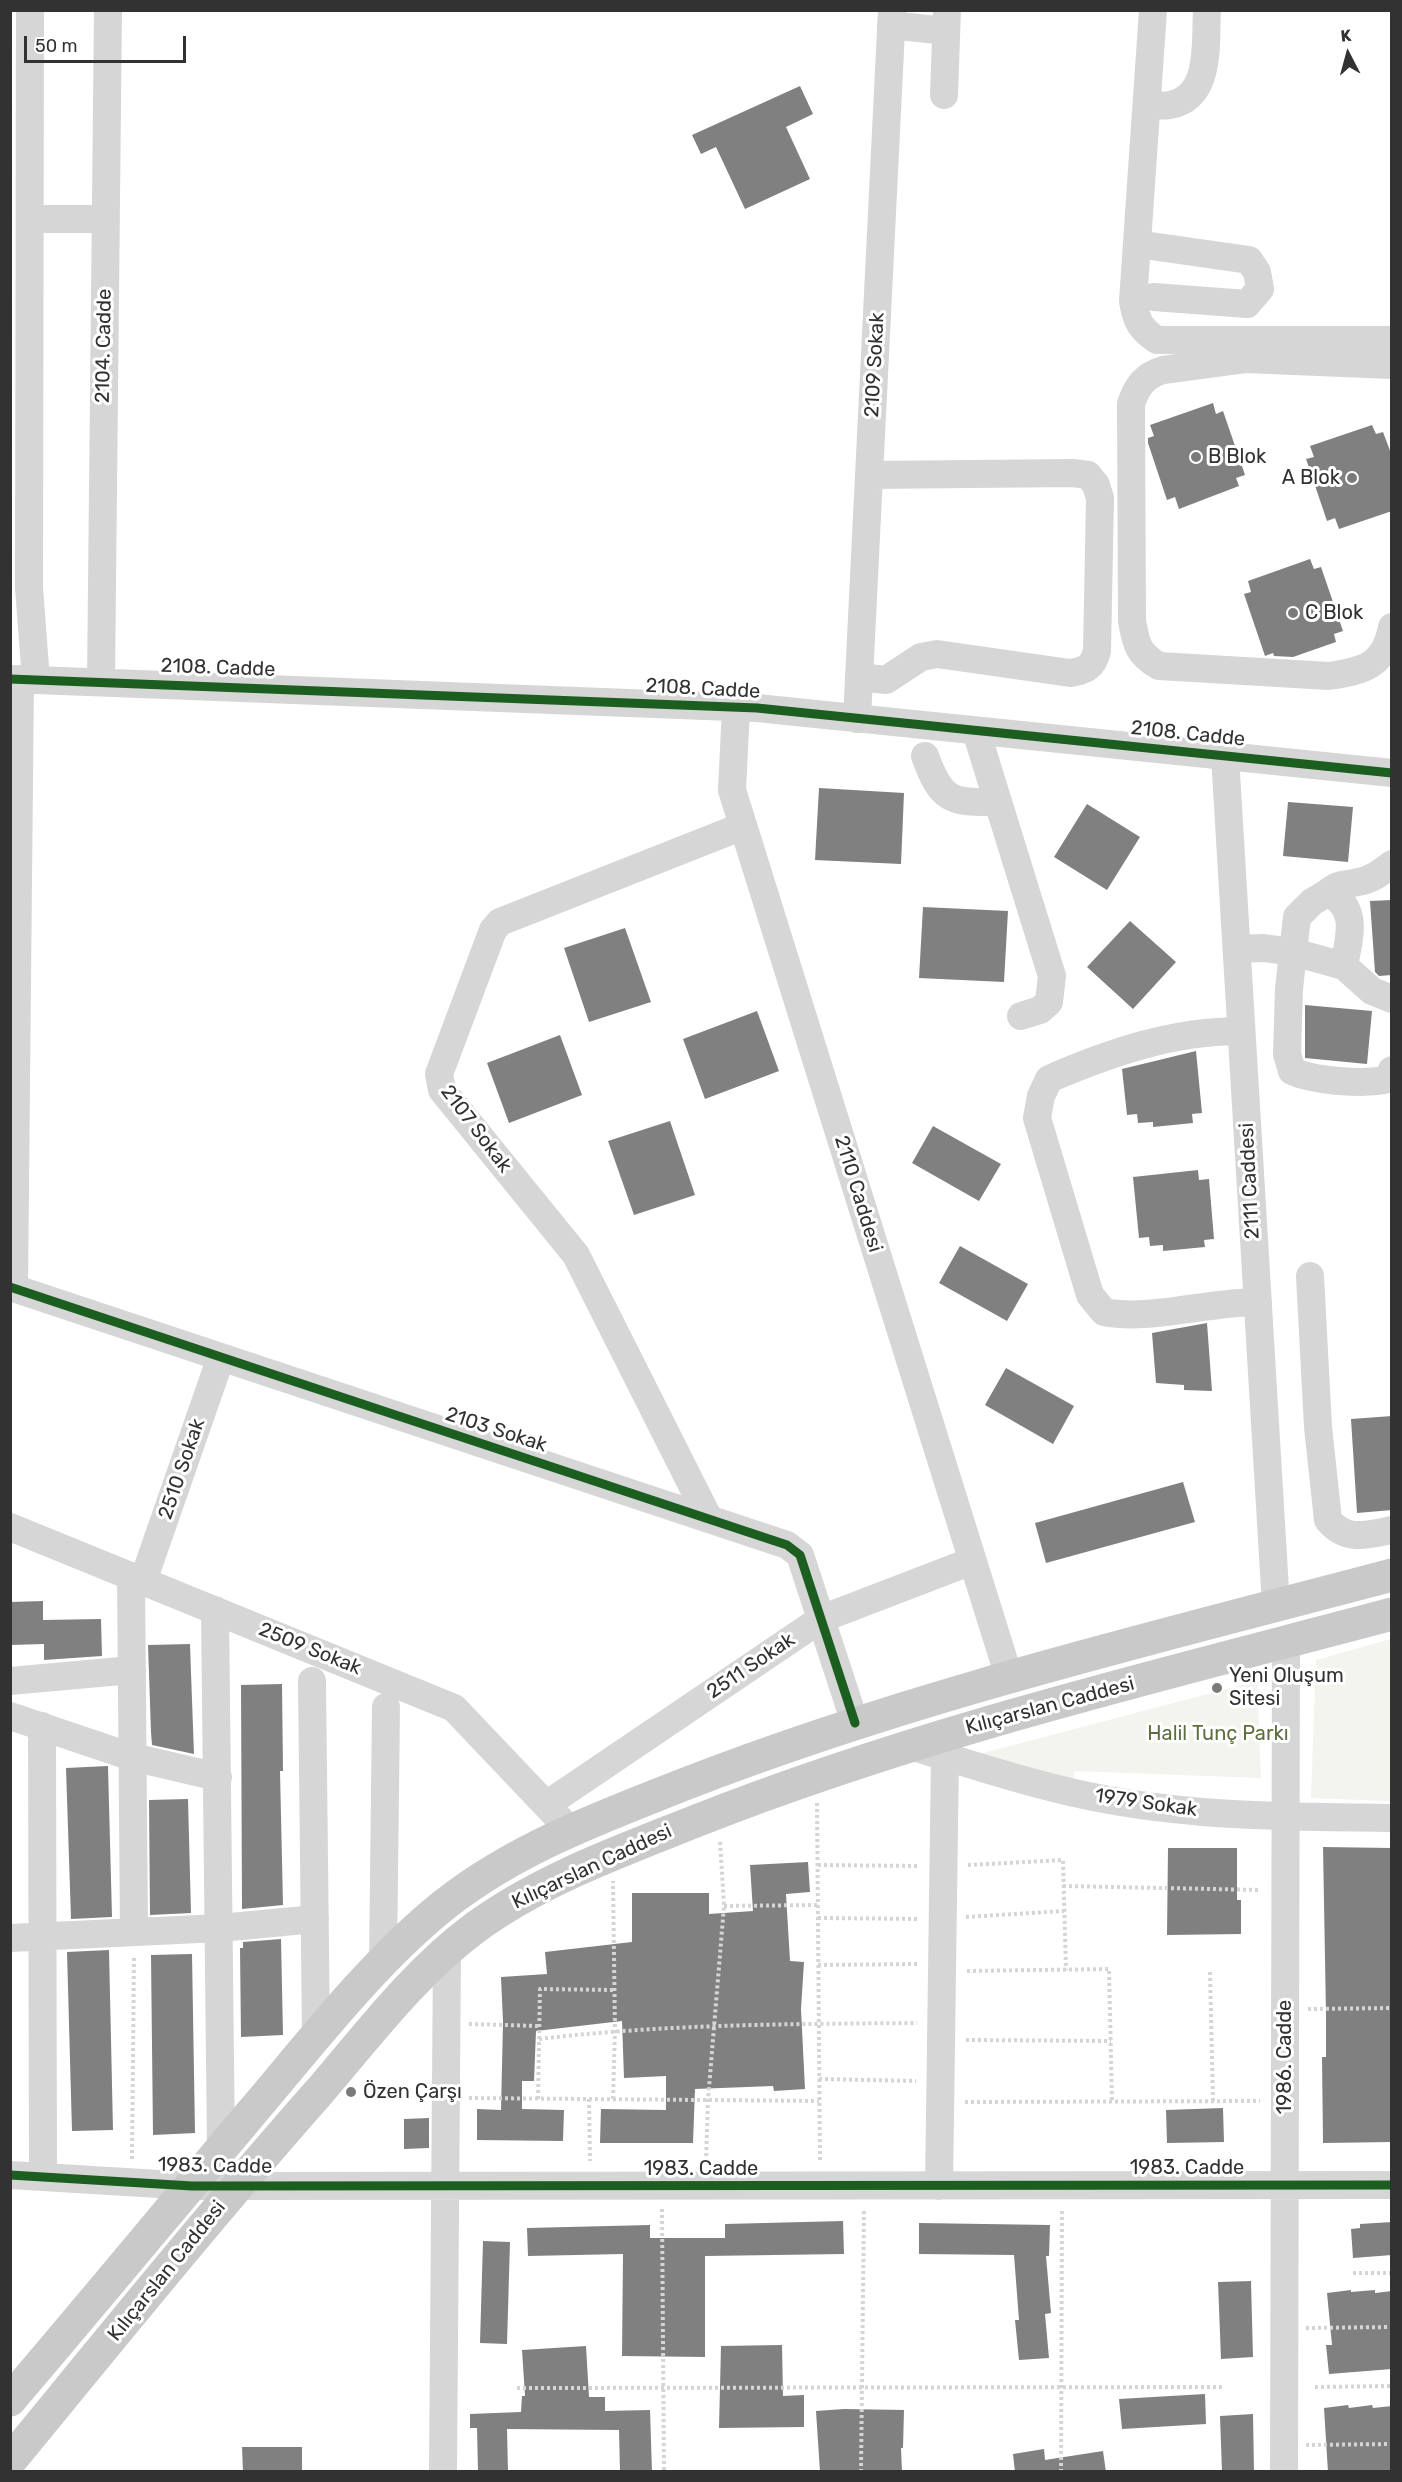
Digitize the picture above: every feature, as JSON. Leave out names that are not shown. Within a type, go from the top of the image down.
[{"type":"main road","name":"Kılıçarslan Caddesi","points":[[10,2400],[316,2036],[383,1962],[434,1913],[515,1857],[569,1829],[724,1769],[855,1723],[1009,1677],[1392,1575]]},
{"type":"main road","points":[[1276,1606],[1286,1642]]},
{"type":"main road","name":"Kılıçarslan Caddesi","points":[[10,2461],[237,2185],[407,1991],[447,1951],[504,1908],[613,1854],[718,1812],[907,1745],[1392,1614]]},
{"type":"street","points":[[12,1288],[22,679],[20,588],[30,219],[30,10]]},
{"type":"street","name":"2104. Cadde","points":[[101,681],[108,10]]},
{"type":"street","points":[[1153,10],[1133,301],[1136,318],[1143,332],[1157,340],[1392,340]]},
{"type":"street","points":[[1147,104],[1170,105],[1190,97],[1202,81],[1207,10]]},
{"type":"street","points":[[892,18],[946,21],[944,95]]},
{"type":"street","name":"2109 Sokak","points":[[857,719],[892,18]]},
{"type":"street","points":[[30,219],[106,219]]},
{"type":"street","points":[[1137,244],[1249,260],[1257,272],[1260,289],[1246,304],[1154,297]]},
{"type":"street","points":[[1392,365],[1245,359],[1162,370],[1150,374],[1137,387],[1131,404],[1132,621],[1136,642],[1145,658],[1159,666],[1329,676],[1356,672],[1374,664],[1384,649],[1392,627]]},
{"type":"street","points":[[860,678],[886,680],[921,657],[937,654],[1070,673],[1084,671],[1094,663],[1097,651],[1100,498],[1096,485],[1088,475],[1073,473],[870,475]]},
{"type":"street","name":"2108. Cadde","points":[[22,679],[736,708],[1392,773]]},
{"type":"street","name":"2110 Caddesi","points":[[736,708],[730,785],[1009,1677]]},
{"type":"street","points":[[976,731],[996,802],[1052,976],[1050,1002],[1040,1010],[1021,1016]]},
{"type":"street","points":[[925,756],[935,784],[950,797],[972,802],[996,802]]},
{"type":"street","name":"2111 Caddesi","points":[[1225,756],[1276,1606]]},
{"type":"street","name":"2107 Sokak","points":[[709,1519],[576,1255],[442,1090],[439,1074],[493,930],[500,922],[743,826]]},
{"type":"street","points":[[1392,864],[1377,876],[1358,883],[1339,884],[1312,902],[1297,917],[1289,989],[1287,1044],[1292,1071],[1304,1076],[1375,1083],[1389,1079],[1392,1070]]},
{"type":"street","points":[[1327,893],[1338,897],[1348,908],[1351,924],[1344,966]]},
{"type":"street","points":[[1237,949],[1264,948],[1293,952],[1344,966],[1372,992],[1392,999]]},
{"type":"street","points":[[1242,1031],[1210,1031],[1154,1040],[1049,1079],[1041,1096],[1037,1118],[1090,1295],[1104,1312],[1124,1316],[1229,1302],[1258,1302]]},
{"type":"street","points":[[1310,1276],[1318,1427],[1328,1520],[1336,1529],[1352,1535],[1392,1530]]},
{"type":"street","name":"2103 Sokak","points":[[12,1288],[794,1549],[800,1555],[855,1723]]},
{"type":"street","name":"2510 Sokak","points":[[134,1932],[132,1670],[137,1579],[221,1357]]},
{"type":"street","name":"2509 Sokak","points":[[10,1527],[454,1708],[569,1829]]},
{"type":"street","name":"2511 Sokak","points":[[546,1805],[821,1619],[972,1561]]},
{"type":"street","points":[[215,1610],[221,2149]]},
{"type":"street","name":"1986. Cadde","points":[[1284,2458],[1286,1642]]},
{"type":"street","points":[[10,1681],[132,1670]]},
{"type":"street","points":[[312,1681],[316,2036]]},
{"type":"street","points":[[383,1962],[386,1707]]},
{"type":"street","points":[[10,1716],[132,1757],[218,1777]]},
{"type":"street","points":[[42,1726],[43,2177]]},
{"type":"street","name":"1979 Sokak","points":[[907,1745],[1058,1790],[1110,1801],[1176,1809],[1286,1816],[1392,1818]]},
{"type":"street","points":[[939,2186],[945,1756]]},
{"type":"street","points":[[10,1938],[220,1928],[315,1919]]},
{"type":"street","points":[[443,2472],[447,1951]]},
{"type":"street","name":"1983. Cadde","points":[[10,2175],[192,2186],[1392,2185]]},
{"type":"path","points":[[817,1776],[820,2187]]},
{"type":"path","points":[[705,2187],[708,2100],[724,1906],[718,1812]]},
{"type":"path","points":[[613,1854],[615,2030],[613,2099]]},
{"type":"path","points":[[818,1865],[944,1866],[1063,1860],[1066,1970]]},
{"type":"path","points":[[1063,1886],[1285,1890]]},
{"type":"path","points":[[724,1906],[818,1905]]},
{"type":"path","points":[[131,2182],[134,1932]]},
{"type":"path","points":[[818,1965],[1109,1969],[1112,2102]]},
{"type":"path","points":[[1210,1972],[1213,2101]]},
{"type":"path","points":[[538,2099],[540,1989],[614,1990]]},
{"type":"path","points":[[1285,2009],[1392,2008]]},
{"type":"path","points":[[447,2024],[539,2026]]},
{"type":"path","points":[[539,2039],[615,2030],[715,2024],[819,2024],[1111,2041]]},
{"type":"path","points":[[819,2079],[940,2092],[1112,2102],[1285,2101]]},
{"type":"path","points":[[446,2098],[819,2101]]},
{"type":"path","points":[[589,2099],[590,2187]]},
{"type":"path","points":[[1061,2472],[1062,2186]]},
{"type":"path","points":[[662,2187],[664,2472]]},
{"type":"path","points":[[861,2472],[864,2187]]},
{"type":"path","points":[[1353,2273],[1392,2273]]},
{"type":"path","points":[[1285,2328],[1392,2327]]},
{"type":"path","points":[[1315,2387],[1392,2386]]},
{"type":"path","points":[[517,2388],[1222,2387]]},
{"type":"path","points":[[1284,2458],[1392,2444]]},
{"type":"green space","name":"Halil Tunç Parkı","points":[[1391,1639],[1391,1801],[1311,1798],[1316,1660]]},
{"type":"green space","name":"Halil Tunç Parkı","points":[[1257,1681],[1261,1778],[1074,1771],[1074,1783],[972,1756]]},
{"type":"building","points":[[800,86],[813,114],[786,127],[810,179],[745,209],[716,147],[701,154],[692,135]]},
{"type":"building","name":"B Blok","points":[[1213,403],[1216,414],[1223,411],[1245,475],[1236,478],[1239,486],[1179,509],[1175,497],[1167,500],[1148,443],[1148,438],[1154,436],[1150,425]]},
{"type":"building","name":"A Blok","points":[[1372,425],[1376,434],[1383,432],[1392,456],[1392,511],[1339,529],[1335,518],[1327,521],[1306,459],[1314,457],[1310,446]]},
{"type":"building","name":"C Blok","points":[[1310,559],[1314,569],[1321,567],[1343,631],[1334,634],[1336,642],[1293,657],[1274,656],[1273,653],[1265,656],[1244,594],[1251,592],[1248,581]]},
{"type":"building","points":[[819,788],[904,793],[901,864],[815,860]]},
{"type":"building","points":[[1288,802],[1353,807],[1348,862],[1283,856]]},
{"type":"building","points":[[1087,804],[1140,837],[1107,890],[1054,857]]},
{"type":"building","points":[[1392,900],[1392,975],[1379,976],[1375,972],[1370,901]]},
{"type":"building","points":[[923,907],[1008,911],[1004,982],[919,978]]},
{"type":"building","points":[[1130,921],[1176,962],[1133,1009],[1087,967]]},
{"type":"building","points":[[625,928],[651,1002],[589,1022],[564,948]]},
{"type":"building","points":[[1305,1005],[1372,1011],[1367,1064],[1305,1058]]},
{"type":"building","points":[[757,1011],[779,1071],[705,1099],[683,1039]]},
{"type":"building","points":[[560,1035],[582,1095],[509,1123],[487,1063]]},
{"type":"building","points":[[1196,1051],[1202,1113],[1192,1114],[1193,1123],[1153,1127],[1153,1122],[1138,1123],[1137,1114],[1127,1115],[1122,1069]]},
{"type":"building","points":[[670,1121],[695,1195],[634,1215],[608,1141]]},
{"type":"building","points":[[933,1126],[1001,1164],[979,1201],[912,1163]]},
{"type":"building","points":[[1198,1170],[1199,1180],[1209,1179],[1214,1239],[1204,1240],[1205,1247],[1163,1251],[1163,1245],[1150,1246],[1149,1237],[1139,1238],[1133,1177]]},
{"type":"building","points":[[960,1246],[1028,1284],[1007,1321],[939,1283]]},
{"type":"building","points":[[1207,1323],[1212,1391],[1184,1390],[1184,1385],[1156,1383],[1152,1333]]},
{"type":"building","points":[[1006,1368],[1074,1406],[1053,1444],[985,1405]]},
{"type":"building","points":[[1392,1416],[1392,1510],[1357,1513],[1351,1419]]},
{"type":"building","points":[[1183,1482],[1195,1522],[1046,1563],[1035,1523]]},
{"type":"building","points":[[43,1601],[43,1620],[101,1619],[102,1656],[44,1660],[44,1644],[10,1645],[10,1602]]},
{"type":"building","points":[[190,1644],[194,1754],[152,1745],[151,1732],[148,1645]]},
{"type":"building","points":[[282,1684],[283,1771],[280,1771],[283,1905],[242,1909],[241,1685]]},
{"type":"building","points":[[108,1766],[112,1917],[71,1919],[66,1768]]},
{"type":"building","points":[[188,1799],[191,1913],[150,1915],[149,1800]]},
{"type":"building","points":[[1323,1847],[1392,1848],[1392,2142],[1323,2143],[1322,2057],[1326,2057],[1326,2015]]},
{"type":"building","points":[[1168,1848],[1237,1848],[1237,1900],[1241,1900],[1241,1934],[1167,1935]]},
{"type":"building","points":[[808,1862],[810,1892],[786,1894],[790,1961],[804,1962],[801,2009],[805,2089],[774,2091],[773,2086],[695,2089],[693,2143],[600,2143],[601,2109],[666,2110],[666,2076],[624,2078],[622,2021],[536,2031],[534,2081],[522,2081],[522,2109],[564,2110],[563,2141],[477,2140],[477,2109],[501,2110],[503,2022],[501,1977],[547,1974],[545,1952],[632,1942],[632,1893],[709,1893],[709,1914],[753,1911],[750,1865]]},
{"type":"building","points":[[281,1939],[283,2035],[241,2037],[240,1948],[243,1948],[243,1942]]},
{"type":"building","points":[[109,1950],[113,2130],[72,2131],[67,1952]]},
{"type":"building","points":[[192,1954],[195,2133],[153,2135],[151,1955]]},
{"type":"building","points":[[1223,2108],[1224,2142],[1167,2143],[1166,2110]]},
{"type":"building","points":[[429,2118],[429,2148],[404,2149],[404,2119]]},
{"type":"building","points":[[843,2221],[844,2254],[705,2256],[705,2357],[622,2356],[623,2254],[528,2256],[527,2228],[650,2225],[650,2238],[725,2238],[725,2224]]},
{"type":"building","points":[[1392,2222],[1392,2255],[1353,2258],[1351,2229],[1360,2228],[1360,2224]]},
{"type":"building","points":[[919,2223],[1050,2225],[1049,2256],[1046,2256],[1051,2313],[1045,2314],[1049,2358],[1019,2360],[1015,2320],[1019,2320],[1014,2255],[919,2254]]},
{"type":"building","points":[[483,2241],[510,2242],[507,2344],[480,2343]]},
{"type":"building","points":[[1251,2281],[1253,2357],[1221,2359],[1218,2282]]},
{"type":"building","points":[[1351,2290],[1351,2292],[1375,2290],[1375,2293],[1392,2291],[1392,2369],[1329,2374],[1326,2345],[1332,2345],[1327,2293]]},
{"type":"building","points":[[782,2345],[783,2396],[804,2395],[804,2427],[719,2428],[721,2346]]},
{"type":"building","points":[[586,2346],[589,2397],[605,2397],[605,2411],[650,2410],[652,2472],[620,2472],[619,2430],[507,2429],[508,2472],[478,2472],[477,2428],[470,2428],[470,2414],[521,2412],[522,2396],[525,2396],[522,2350]]},
{"type":"building","points":[[1205,2394],[1206,2424],[1122,2429],[1119,2399]]},
{"type":"building","points":[[1348,2405],[1349,2408],[1372,2405],[1373,2408],[1392,2406],[1392,2472],[1328,2472],[1324,2408]]},
{"type":"building","points":[[904,2410],[902,2472],[820,2472],[816,2411]]},
{"type":"building","points":[[1253,2414],[1254,2472],[1222,2472],[1220,2416]]},
{"type":"building","points":[[242,2447],[302,2447],[302,2472],[243,2472]]},
{"type":"building","points":[[1044,2449],[1045,2460],[1103,2451],[1106,2472],[1015,2472],[1013,2454]]},
{"type":"cycle path","points":[[10,679],[757,708],[1392,773]]},
{"type":"cycle path","points":[[10,1287],[787,1545],[800,1555],[855,1723]]},
{"type":"cycle path","points":[[10,2175],[192,2186],[1392,2185]]},
{"type":"place","name":"B Blok","points":[[1196,457]]},
{"type":"place","name":"A Blok","points":[[1352,478]]},
{"type":"place","name":"C Blok","points":[[1293,613]]},
{"type":"place","name":"Yeni Oluşum Sitesi","points":[[1217,1688]]},
{"type":"place","name":"Özen Çarşı","points":[[351,2092]]}]
